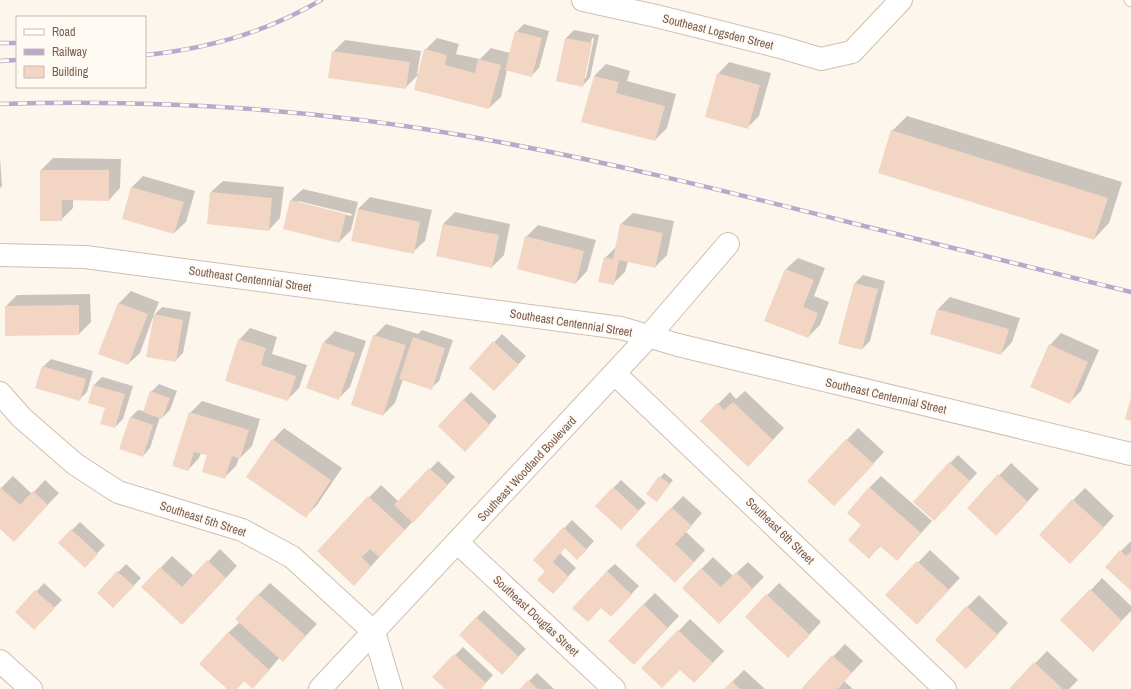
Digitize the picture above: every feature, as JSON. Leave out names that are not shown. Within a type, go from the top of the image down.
[{"type":"street","name":"Southeast Logsden Street","points":[[582,0],[656,16],[780,47],[821,59],[852,52],[901,0]]},
{"type":"street","name":"Southeast Woodland Boulevard","points":[[320,689],[458,543],[649,336],[728,244]]},
{"type":"street","name":"Southeast Centennial Street","points":[[0,255],[85,257],[621,328],[685,347],[1131,454]]},
{"type":"street","name":"Southeast 6th Street","points":[[614,374],[946,689]]},
{"type":"street","name":"Southeast 5th Street","points":[[0,393],[22,418],[75,464],[118,492],[242,530],[292,557],[374,632]]},
{"type":"street","name":"Southeast Douglas Street","points":[[458,543],[614,689]]},
{"type":"street","points":[[374,632],[391,689]]},
{"type":"street","points":[[0,661],[31,689]]},
{"type":"building","points":[[515,31],[542,38],[532,77],[505,70]]},
{"type":"building","points":[[565,38],[592,43],[583,87],[556,81]]},
{"type":"building","points":[[424,49],[447,55],[445,65],[475,73],[478,59],[501,65],[489,109],[414,90]]},
{"type":"building","points":[[332,51],[410,62],[406,89],[328,78]]},
{"type":"building","points":[[717,73],[760,85],[748,129],[705,117]]},
{"type":"building","points":[[594,76],[619,82],[616,93],[665,106],[655,141],[581,122]]},
{"type":"building","points":[[891,130],[1108,198],[1094,240],[878,173]]},
{"type":"building","points":[[40,170],[109,170],[109,201],[62,200],[62,221],[40,221]]},
{"type":"building","points":[[131,187],[184,202],[174,234],[122,219]]},
{"type":"building","points":[[210,192],[272,198],[269,231],[207,224]]},
{"type":"building","points":[[290,200],[346,214],[339,243],[283,229]]},
{"type":"building","points":[[358,209],[420,222],[414,254],[351,241]]},
{"type":"building","points":[[443,224],[499,235],[492,268],[436,256]]},
{"type":"building","points":[[620,224],[663,233],[655,268],[619,260],[614,285],[598,282],[604,257],[613,259]]},
{"type":"building","points":[[525,236],[584,251],[576,284],[517,269]]},
{"type":"building","points":[[785,269],[814,280],[803,307],[818,313],[808,338],[764,321]]},
{"type":"building","points":[[854,283],[878,289],[862,350],[838,344]]},
{"type":"building","points":[[118,303],[148,314],[128,365],[98,354]]},
{"type":"building","points":[[79,305],[79,335],[5,336],[5,306]]},
{"type":"building","points":[[937,309],[1009,329],[1001,355],[930,334]]},
{"type":"building","points":[[154,314],[183,320],[176,362],[146,357]]},
{"type":"building","points":[[373,335],[406,345],[383,416],[351,405]]},
{"type":"building","points":[[413,337],[445,348],[432,390],[399,379]]},
{"type":"building","points":[[238,339],[266,348],[261,365],[296,376],[288,401],[225,381]]},
{"type":"building","points":[[493,341],[519,365],[494,391],[469,368]]},
{"type":"building","points":[[323,342],[355,353],[339,400],[306,388]]},
{"type":"building","points":[[1049,344],[1088,362],[1070,404],[1030,387]]},
{"type":"building","points":[[42,366],[86,379],[80,401],[35,388]]},
{"type":"building","points":[[93,385],[125,394],[115,428],[100,424],[105,408],[88,403]]},
{"type":"building","points":[[150,391],[170,398],[162,419],[143,412]]},
{"type":"building","points":[[1131,397],[1131,421],[1125,419]]},
{"type":"building","points":[[463,399],[490,425],[465,452],[438,426]]},
{"type":"building","points":[[733,402],[773,440],[748,467],[700,421],[717,403],[724,410]]},
{"type":"building","points":[[189,412],[249,430],[240,459],[232,456],[225,479],[202,472],[207,455],[194,452],[188,471],[172,466]]},
{"type":"building","points":[[130,417],[153,425],[143,457],[119,449]]},
{"type":"building","points":[[272,439],[331,480],[306,518],[246,477]]},
{"type":"building","points":[[846,439],[874,464],[834,506],[807,481]]},
{"type":"building","points":[[949,462],[970,481],[934,521],[913,502]]},
{"type":"building","points":[[429,468],[448,485],[413,523],[394,505]]},
{"type":"building","points":[[998,474],[1028,502],[996,536],[967,508]]},
{"type":"building","points":[[659,476],[670,484],[657,502],[646,494]]},
{"type":"building","points":[[0,487],[20,505],[33,491],[48,505],[14,542],[0,529]]},
{"type":"building","points":[[613,487],[639,511],[621,530],[595,506]]},
{"type":"building","points":[[869,487],[921,533],[897,561],[880,546],[869,559],[848,540],[861,525],[847,513]]},
{"type":"building","points":[[368,496],[405,530],[379,557],[370,549],[362,557],[371,567],[354,586],[317,551]]},
{"type":"building","points":[[1072,499],[1104,528],[1070,564],[1039,535]]},
{"type":"building","points":[[671,507],[692,526],[675,544],[694,562],[675,583],[635,545]]},
{"type":"building","points":[[563,527],[587,550],[577,560],[565,548],[553,562],[569,577],[553,594],[537,580],[545,571],[533,560]]},
{"type":"building","points":[[71,529],[98,554],[85,568],[58,543]]},
{"type":"building","points":[[1120,550],[1126,556],[1131,551],[1131,591],[1105,567]]},
{"type":"building","points":[[207,560],[226,578],[182,625],[141,587],[160,567],[182,587]]},
{"type":"building","points":[[917,561],[949,590],[917,625],[885,595]]},
{"type":"building","points":[[701,568],[721,587],[736,572],[753,589],[719,624],[682,588]]},
{"type":"building","points":[[117,571],[134,586],[113,608],[97,593]]},
{"type":"building","points":[[607,571],[632,595],[611,617],[601,608],[588,622],[572,608]]},
{"type":"building","points":[[1090,589],[1122,621],[1093,652],[1060,620]]},
{"type":"building","points":[[35,590],[55,608],[34,630],[15,612]]},
{"type":"building","points":[[258,594],[306,636],[283,662],[235,619]]},
{"type":"building","points":[[766,594],[810,635],[788,658],[745,617]]},
{"type":"building","points":[[643,604],[668,628],[634,665],[608,641]]},
{"type":"building","points":[[966,606],[998,635],[966,669],[935,640]]},
{"type":"building","points":[[476,617],[519,657],[502,675],[459,635]]},
{"type":"building","points":[[678,630],[713,663],[694,683],[680,670],[662,688],[641,668]]},
{"type":"building","points":[[228,632],[269,670],[253,689],[244,681],[237,689],[227,689],[199,664]]},
{"type":"building","points":[[454,654],[486,683],[481,689],[445,689],[432,677]]},
{"type":"building","points":[[832,655],[852,673],[838,689],[801,689]]},
{"type":"building","points":[[1034,662],[1063,689],[1009,689]]},
{"type":"building","points":[[528,680],[538,689],[520,689]]},
{"type":"building","points":[[732,681],[740,689],[724,689]]},
{"type":"railway","points":[[146,55],[191,48],[236,37],[279,21],[321,0]]},
{"type":"railway","points":[[0,43],[16,43]]},
{"type":"railway","points":[[0,61],[16,60]]},
{"type":"railway","points":[[0,104],[118,103],[237,108],[355,119],[414,127],[521,146],[665,177],[1131,292]]}]
